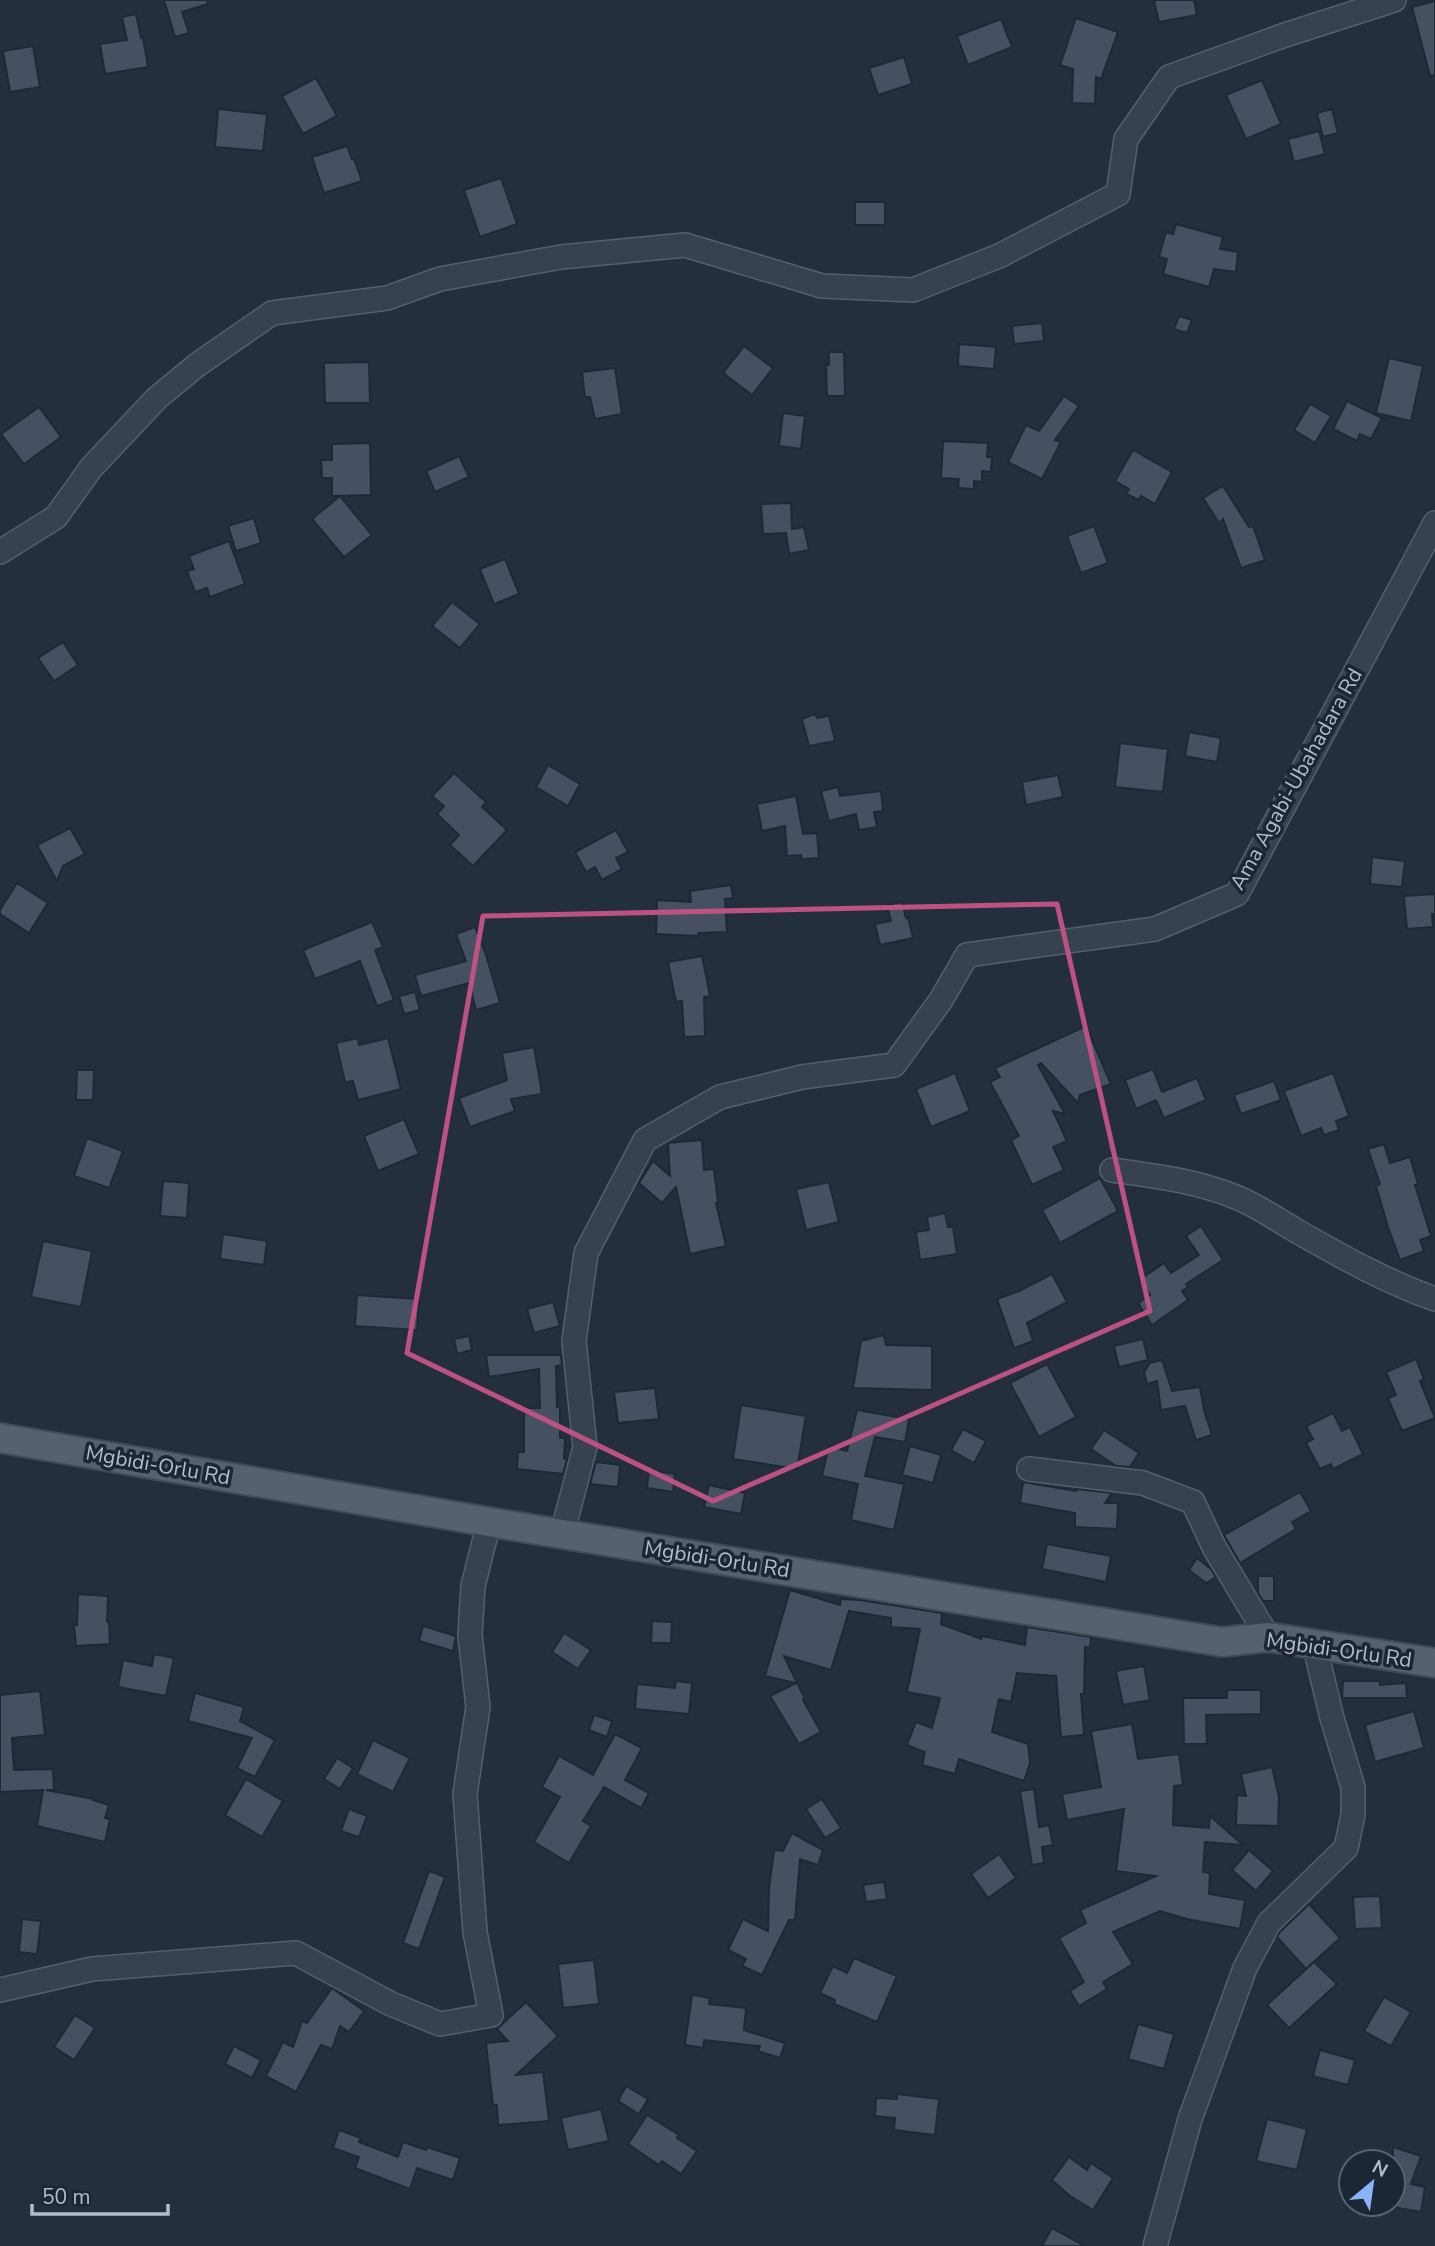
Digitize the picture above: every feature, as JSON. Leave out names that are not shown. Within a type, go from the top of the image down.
[{"type":"main road","name":"Mgbidi-Orlu Rd","points":[[0,1438],[489,1522],[1222,1642],[1268,1637],[1435,1663]]},
{"type":"street","points":[[0,552],[56,517],[91,468],[157,398],[197,365],[272,313],[387,298],[440,279],[561,257],[685,244],[822,286],[913,290],[999,256],[1118,194],[1126,139],[1169,77],[1285,35],[1394,0]]},
{"type":"street","name":"Ama Agabi-Ubahadara Rd","points":[[562,1534],[585,1447],[574,1341],[586,1252],[645,1140],[720,1097],[802,1077],[894,1065],[941,1000],[967,954],[1155,929],[1237,894],[1435,523]]},
{"type":"street","points":[[1112,1170],[1206,1186],[1241,1199],[1341,1255],[1412,1291],[1435,1299]]},
{"type":"street","points":[[1029,1469],[1143,1483],[1193,1502],[1214,1547],[1268,1637]]},
{"type":"street","points":[[0,1990],[92,1969],[296,1953],[391,2004],[440,2024],[491,2015],[475,1933],[465,1794],[478,1707],[470,1635],[472,1586],[489,1522]]},
{"type":"street","points":[[1155,2246],[1190,2119],[1245,1968],[1269,1923],[1346,1848],[1353,1815],[1353,1787],[1332,1718],[1314,1643]]},
{"type":"highlighted area","points":[[1057,904],[1150,1311],[713,1501],[407,1353],[483,916]]},
{"type":"building","points":[[164,0],[207,0],[208,4],[182,12],[189,33],[175,37]]},
{"type":"building","points":[[1154,0],[1194,0],[1197,15],[1159,22]]},
{"type":"building","points":[[1435,1],[1435,75],[1430,76],[1412,7]]},
{"type":"building","points":[[136,14],[148,67],[105,74],[100,44],[127,40],[122,17]]},
{"type":"building","points":[[1076,18],[1118,32],[1101,79],[1096,77],[1095,104],[1072,103],[1073,69],[1060,65]]},
{"type":"building","points":[[1001,19],[1012,47],[968,65],[957,36]]},
{"type":"building","points":[[33,46],[40,87],[10,92],[3,51]]},
{"type":"building","points":[[904,57],[912,84],[878,95],[869,68]]},
{"type":"building","points":[[316,78],[337,116],[303,134],[282,96]]},
{"type":"building","points":[[1262,80],[1281,124],[1246,139],[1226,95]]},
{"type":"building","points":[[218,109],[267,114],[263,151],[215,147]]},
{"type":"building","points":[[1332,109],[1338,133],[1323,137],[1317,113]]},
{"type":"building","points":[[1319,131],[1325,154],[1294,162],[1288,139]]},
{"type":"building","points":[[347,146],[362,181],[324,193],[312,157]]},
{"type":"building","points":[[501,178],[517,224],[480,237],[464,190]]},
{"type":"building","points":[[855,202],[885,202],[885,225],[855,225]]},
{"type":"building","points":[[1176,224],[1223,237],[1220,249],[1238,252],[1236,272],[1214,269],[1209,287],[1163,274],[1167,259],[1159,257],[1166,232],[1173,234]]},
{"type":"building","points":[[1179,316],[1192,320],[1187,333],[1174,329]]},
{"type":"building","points":[[1042,323],[1044,341],[1014,344],[1012,326]]},
{"type":"building","points":[[959,344],[996,347],[994,369],[958,366]]},
{"type":"building","points":[[744,346],[773,368],[752,395],[723,373]]},
{"type":"building","points":[[829,352],[844,352],[845,396],[827,396],[826,365],[829,365]]},
{"type":"building","points":[[1389,358],[1423,366],[1411,421],[1376,413]]},
{"type":"building","points":[[369,362],[370,403],[325,403],[324,363]]},
{"type":"building","points":[[615,368],[622,414],[595,419],[590,397],[585,397],[582,372]]},
{"type":"building","points":[[1064,396],[1079,406],[1055,440],[1061,442],[1042,479],[1008,462],[1026,425],[1039,431]]},
{"type":"building","points":[[1347,401],[1382,418],[1371,439],[1360,434],[1357,441],[1333,429]]},
{"type":"building","points":[[1310,404],[1331,416],[1315,443],[1294,430]]},
{"type":"building","points":[[39,407],[61,437],[24,464],[1,434]]},
{"type":"building","points":[[783,413],[805,416],[801,449],[779,446]]},
{"type":"building","points":[[943,441],[988,443],[987,457],[992,457],[991,472],[982,471],[982,482],[974,481],[974,489],[958,488],[959,479],[941,478]]},
{"type":"building","points":[[370,443],[371,495],[332,496],[332,478],[322,478],[321,460],[332,460],[332,444]]},
{"type":"building","points":[[1133,450],[1172,472],[1155,504],[1141,496],[1139,500],[1126,494],[1129,489],[1115,481]]},
{"type":"building","points":[[459,456],[469,477],[435,492],[426,471]]},
{"type":"building","points":[[1223,486],[1249,527],[1253,526],[1265,560],[1241,568],[1223,519],[1219,523],[1203,498]]},
{"type":"building","points":[[340,496],[372,535],[344,557],[312,519]]},
{"type":"building","points":[[791,503],[792,529],[804,527],[809,550],[789,554],[786,533],[763,534],[761,504]]},
{"type":"building","points":[[254,518],[261,543],[236,551],[228,526]]},
{"type":"building","points":[[1094,526],[1108,563],[1081,573],[1067,536]]},
{"type":"building","points":[[229,541],[245,584],[210,597],[207,588],[195,592],[187,571],[194,569],[189,556]]},
{"type":"building","points":[[505,559],[519,594],[494,604],[480,569]]},
{"type":"building","points":[[452,602],[480,624],[460,648],[432,626]]},
{"type":"building","points":[[63,642],[78,665],[54,681],[38,658]]},
{"type":"building","points":[[815,714],[817,718],[829,716],[835,741],[809,746],[802,719]]},
{"type":"building","points":[[1189,732],[1221,738],[1217,762],[1185,756]]},
{"type":"building","points":[[1120,743],[1168,749],[1163,792],[1115,787]]},
{"type":"building","points":[[548,765],[580,784],[568,806],[536,787]]},
{"type":"building","points":[[454,773],[486,802],[482,807],[507,830],[473,866],[450,845],[459,835],[437,814],[444,806],[432,796]]},
{"type":"building","points":[[1058,775],[1063,797],[1026,805],[1022,782]]},
{"type":"building","points":[[838,787],[840,796],[881,791],[883,811],[874,812],[877,827],[859,830],[856,814],[829,821],[821,791]]},
{"type":"building","points":[[796,796],[803,834],[817,833],[819,858],[801,859],[801,855],[787,856],[785,826],[762,831],[757,804]]},
{"type":"building","points":[[70,828],[85,854],[63,866],[57,881],[37,845]]},
{"type":"building","points":[[616,830],[628,852],[616,858],[622,869],[602,880],[595,867],[586,872],[575,852]]},
{"type":"building","points":[[1372,857],[1405,861],[1402,887],[1370,884]]},
{"type":"building","points":[[17,883],[48,903],[29,933],[0,914]]},
{"type":"building","points":[[731,885],[733,898],[725,899],[727,932],[698,933],[698,936],[656,934],[657,900],[691,902],[690,891]]},
{"type":"building","points":[[1435,894],[1433,927],[1407,929],[1404,896]]},
{"type":"building","points":[[902,902],[913,938],[880,945],[875,924],[891,921],[887,905]]},
{"type":"building","points":[[372,922],[383,947],[375,950],[394,1000],[377,1006],[360,961],[315,979],[303,950]]},
{"type":"building","points":[[475,927],[500,1003],[476,1010],[469,983],[421,996],[415,975],[466,961],[456,934]]},
{"type":"building","points":[[702,956],[710,996],[704,997],[705,1036],[684,1037],[682,1001],[676,1002],[668,962]]},
{"type":"building","points":[[415,992],[420,1010],[404,1014],[399,996]]},
{"type":"building","points":[[1086,1026],[1111,1084],[1080,1095],[1078,1103],[1041,1063],[1038,1065],[1065,1114],[1053,1111],[1067,1141],[1053,1147],[1064,1170],[1032,1185],[1011,1140],[1019,1136],[990,1082],[1000,1077],[995,1068]]},
{"type":"building","points":[[358,1038],[359,1045],[388,1038],[401,1089],[358,1100],[353,1081],[345,1082],[336,1043]]},
{"type":"building","points":[[534,1047],[542,1094],[511,1099],[515,1111],[470,1127],[459,1098],[507,1080],[502,1053]]},
{"type":"building","points":[[1153,1069],[1162,1092],[1197,1078],[1206,1100],[1164,1118],[1156,1100],[1136,1109],[1125,1080]]},
{"type":"building","points":[[77,1070],[94,1070],[93,1100],[76,1100]]},
{"type":"building","points":[[955,1073],[970,1111],[931,1127],[916,1089]]},
{"type":"building","points":[[1333,1073],[1349,1116],[1336,1121],[1339,1130],[1324,1135],[1321,1128],[1301,1136],[1284,1091]]},
{"type":"building","points":[[1274,1081],[1281,1100],[1241,1114],[1234,1095]]},
{"type":"building","points":[[404,1119],[419,1154],[378,1171],[364,1136]]},
{"type":"building","points":[[87,1138],[123,1151],[109,1188],[74,1176]]},
{"type":"building","points":[[702,1140],[704,1170],[714,1169],[716,1203],[726,1246],[690,1254],[676,1187],[662,1203],[639,1183],[653,1161],[670,1176],[668,1143]]},
{"type":"building","points":[[1384,1144],[1390,1163],[1410,1157],[1418,1184],[1415,1185],[1431,1236],[1420,1240],[1424,1251],[1400,1260],[1376,1186],[1380,1184],[1368,1149]]},
{"type":"building","points":[[1100,1178],[1118,1211],[1060,1243],[1042,1210]]},
{"type":"building","points":[[163,1181],[189,1183],[187,1218],[160,1216]]},
{"type":"building","points":[[829,1182],[839,1222],[806,1230],[796,1189]]},
{"type":"building","points":[[945,1213],[948,1227],[953,1227],[957,1254],[920,1260],[916,1232],[929,1230],[927,1217]]},
{"type":"building","points":[[1201,1226],[1223,1260],[1186,1284],[1188,1287],[1182,1291],[1188,1300],[1152,1325],[1138,1303],[1150,1295],[1139,1280],[1164,1263],[1171,1273],[1199,1255],[1186,1236]]},
{"type":"building","points":[[223,1234],[267,1241],[264,1265],[220,1259]]},
{"type":"building","points":[[43,1241],[92,1251],[81,1307],[31,1297]]},
{"type":"building","points":[[1052,1274],[1067,1302],[1027,1323],[1033,1341],[1014,1348],[997,1299]]},
{"type":"building","points":[[357,1295],[419,1299],[417,1330],[355,1326]]},
{"type":"building","points":[[553,1302],[560,1326],[534,1333],[527,1309]]},
{"type":"building","points":[[884,1335],[886,1345],[932,1346],[932,1390],[853,1388],[861,1341]]},
{"type":"building","points":[[469,1336],[472,1350],[457,1354],[454,1339]]},
{"type":"building","points":[[1143,1339],[1148,1360],[1119,1367],[1114,1346]]},
{"type":"building","points":[[486,1355],[561,1355],[562,1365],[556,1366],[560,1438],[565,1438],[564,1458],[567,1459],[563,1474],[517,1469],[518,1452],[524,1452],[524,1408],[540,1408],[539,1369],[489,1377]]},
{"type":"building","points":[[1416,1359],[1424,1379],[1420,1381],[1435,1418],[1402,1431],[1388,1398],[1396,1395],[1386,1372]]},
{"type":"building","points":[[1162,1360],[1172,1391],[1200,1387],[1212,1435],[1196,1440],[1185,1406],[1161,1410],[1157,1381],[1147,1384],[1144,1372],[1150,1363]]},
{"type":"building","points":[[1047,1364],[1076,1417],[1039,1437],[1010,1383]]},
{"type":"building","points":[[655,1388],[659,1419],[618,1423],[614,1392]]},
{"type":"building","points":[[741,1405],[806,1416],[797,1469],[733,1459]]},
{"type":"building","points":[[857,1410],[909,1419],[905,1442],[875,1437],[865,1476],[904,1484],[894,1530],[851,1520],[858,1484],[822,1476],[829,1446],[847,1451]]},
{"type":"building","points":[[1333,1413],[1342,1431],[1350,1427],[1363,1454],[1333,1469],[1331,1464],[1320,1469],[1306,1443],[1313,1439],[1306,1426]]},
{"type":"building","points":[[963,1429],[986,1441],[974,1463],[951,1450]]},
{"type":"building","points":[[1104,1430],[1139,1453],[1130,1467],[1116,1466],[1091,1449]]},
{"type":"building","points":[[910,1446],[941,1455],[933,1483],[902,1475]]},
{"type":"building","points":[[596,1462],[620,1465],[618,1487],[590,1484]]},
{"type":"building","points":[[649,1470],[675,1474],[673,1492],[647,1488]]},
{"type":"building","points":[[1023,1482],[1076,1491],[1112,1493],[1105,1503],[1118,1503],[1117,1529],[1075,1527],[1075,1513],[1020,1503]]},
{"type":"building","points":[[709,1485],[745,1493],[741,1514],[704,1507]]},
{"type":"building","points":[[1300,1492],[1311,1511],[1292,1522],[1296,1529],[1240,1563],[1224,1535]]},
{"type":"building","points":[[1047,1544],[1111,1556],[1106,1582],[1042,1569]]},
{"type":"building","points":[[1197,1558],[1211,1569],[1216,1577],[1206,1583],[1189,1570]]},
{"type":"building","points":[[1258,1576],[1274,1576],[1274,1601],[1263,1601],[1258,1593]]},
{"type":"building","points":[[790,1590],[840,1605],[841,1599],[860,1600],[942,1613],[941,1624],[981,1639],[982,1636],[1025,1645],[1027,1627],[1091,1637],[1090,1648],[1085,1647],[1084,1694],[1081,1694],[1084,1735],[1061,1737],[1056,1676],[1017,1673],[1011,1702],[999,1699],[992,1732],[1028,1744],[1030,1763],[1024,1781],[959,1759],[955,1774],[922,1765],[925,1752],[907,1745],[916,1722],[932,1728],[940,1698],[907,1692],[920,1629],[891,1627],[891,1618],[849,1611],[831,1670],[784,1656],[805,1699],[803,1700],[821,1732],[799,1744],[770,1696],[796,1683],[765,1676]]},
{"type":"building","points":[[78,1594],[108,1596],[110,1644],[76,1646],[74,1625],[77,1625]]},
{"type":"building","points":[[652,1621],[672,1622],[671,1643],[651,1643]]},
{"type":"building","points":[[423,1626],[456,1636],[453,1651],[419,1641]]},
{"type":"building","points":[[564,1633],[591,1650],[578,1669],[552,1652]]},
{"type":"building","points":[[154,1654],[174,1658],[166,1696],[118,1687],[123,1660],[152,1666]]},
{"type":"building","points":[[1144,1666],[1150,1700],[1123,1705],[1116,1671]]},
{"type":"building","points":[[676,1681],[692,1683],[689,1714],[635,1709],[637,1684],[675,1688]]},
{"type":"building","points":[[1343,1681],[1380,1681],[1380,1685],[1406,1683],[1407,1698],[1342,1698]]},
{"type":"building","points":[[1227,1690],[1261,1690],[1261,1714],[1206,1715],[1207,1744],[1184,1744],[1183,1698],[1227,1698]]},
{"type":"building","points":[[40,1691],[45,1735],[12,1738],[14,1770],[53,1769],[54,1790],[46,1790],[94,1799],[109,1805],[105,1818],[110,1819],[105,1842],[37,1826],[43,1790],[0,1792],[0,1695]]},
{"type":"building","points":[[195,1693],[244,1707],[240,1721],[275,1740],[255,1777],[237,1768],[252,1738],[188,1721]]},
{"type":"building","points":[[1414,1711],[1424,1748],[1375,1762],[1365,1725]]},
{"type":"building","points":[[594,1715],[612,1721],[607,1737],[589,1730]]},
{"type":"building","points":[[1132,1724],[1138,1759],[1179,1754],[1183,1785],[1174,1786],[1173,1825],[1209,1828],[1210,1816],[1243,1845],[1205,1842],[1203,1872],[1210,1873],[1209,1894],[1245,1900],[1240,1929],[1160,1911],[1113,1932],[1133,1964],[1103,1982],[1107,1989],[1079,2006],[1070,1991],[1084,1982],[1059,1938],[1086,1923],[1080,1910],[1156,1876],[1116,1871],[1124,1809],[1067,1820],[1062,1794],[1101,1787],[1091,1731]]},
{"type":"building","points":[[615,1734],[642,1748],[625,1780],[649,1793],[641,1808],[604,1787],[583,1821],[591,1826],[569,1863],[534,1842],[560,1797],[542,1787],[559,1756],[593,1775]]},
{"type":"building","points":[[373,1740],[410,1758],[393,1792],[357,1774]]},
{"type":"building","points":[[337,1758],[353,1768],[340,1789],[324,1779]]},
{"type":"building","points":[[1272,1767],[1279,1797],[1278,1826],[1236,1825],[1237,1795],[1246,1796],[1241,1774]]},
{"type":"building","points":[[246,1779],[283,1801],[262,1837],[225,1815]]},
{"type":"building","points":[[1034,1789],[1039,1827],[1049,1825],[1053,1845],[1042,1847],[1044,1863],[1032,1865],[1020,1791]]},
{"type":"building","points":[[822,1799],[841,1828],[825,1838],[806,1809]]},
{"type":"building","points":[[349,1809],[367,1816],[359,1837],[341,1831]]},
{"type":"building","points":[[792,1833],[823,1850],[818,1865],[800,1859],[795,1920],[789,1920],[762,1975],[742,1966],[746,1959],[728,1950],[743,1919],[768,1931],[769,1888],[774,1850],[783,1851]]},
{"type":"building","points":[[1249,1850],[1273,1871],[1256,1891],[1232,1870]]},
{"type":"building","points":[[999,1854],[1016,1878],[988,1898],[971,1874]]},
{"type":"building","points":[[429,1871],[445,1877],[419,1949],[403,1943]]},
{"type":"building","points":[[884,1882],[887,1899],[866,1902],[863,1885]]},
{"type":"building","points":[[1380,1896],[1382,1928],[1355,1929],[1353,1897]]},
{"type":"building","points":[[1309,1904],[1340,1938],[1306,1969],[1277,1937]]},
{"type":"building","points":[[22,1919],[41,1921],[37,1954],[19,1952]]},
{"type":"building","points":[[854,1958],[897,1976],[877,2022],[834,2004],[835,2000],[820,1993],[833,1966],[847,1973]]},
{"type":"building","points":[[594,1960],[599,2004],[563,2008],[558,1964]]},
{"type":"building","points":[[1314,1962],[1337,1984],[1289,2028],[1267,2005]]},
{"type":"building","points":[[332,1988],[364,2011],[349,2032],[340,2026],[332,2049],[321,2045],[296,2092],[266,2076],[283,2042],[293,2047],[302,2021],[307,2023]]},
{"type":"building","points":[[692,1995],[710,1998],[709,2004],[746,2008],[744,2030],[785,2043],[780,2058],[758,2051],[760,2046],[704,2040],[703,2048],[685,2045]]},
{"type":"building","points":[[1384,1997],[1411,2012],[1391,2046],[1364,2031]]},
{"type":"building","points":[[526,2002],[558,2036],[516,2075],[543,2072],[549,2121],[498,2125],[486,2043],[508,2041],[497,2029]]},
{"type":"building","points":[[75,2015],[95,2028],[74,2060],[54,2047]]},
{"type":"building","points":[[1138,2024],[1174,2034],[1164,2069],[1128,2059]]},
{"type":"building","points":[[234,2046],[261,2060],[252,2078],[225,2064]]},
{"type":"building","points":[[1320,2050],[1355,2060],[1348,2085],[1313,2076]]},
{"type":"building","points":[[626,2086],[648,2099],[639,2114],[618,2101]]},
{"type":"building","points":[[897,2094],[939,2099],[935,2135],[894,2130],[895,2118],[875,2116],[876,2098],[897,2099]]},
{"type":"building","points":[[601,2109],[609,2141],[568,2150],[561,2118]]},
{"type":"building","points":[[647,2115],[679,2135],[677,2138],[697,2151],[681,2174],[662,2161],[659,2165],[628,2144]]},
{"type":"building","points":[[1267,2119],[1307,2129],[1297,2170],[1256,2161]]},
{"type":"building","points":[[339,2130],[361,2138],[359,2142],[398,2157],[403,2142],[460,2158],[453,2180],[417,2168],[410,2189],[355,2168],[359,2157],[333,2148]]},
{"type":"building","points":[[1407,2152],[1421,2156],[1411,2184],[1425,2187],[1421,2212],[1407,2210]]},
{"type":"building","points":[[1069,2157],[1087,2170],[1091,2163],[1113,2178],[1093,2210],[1070,2196],[1052,2180]]},
{"type":"building","points":[[1052,2228],[1085,2246],[1042,2246]]}]
